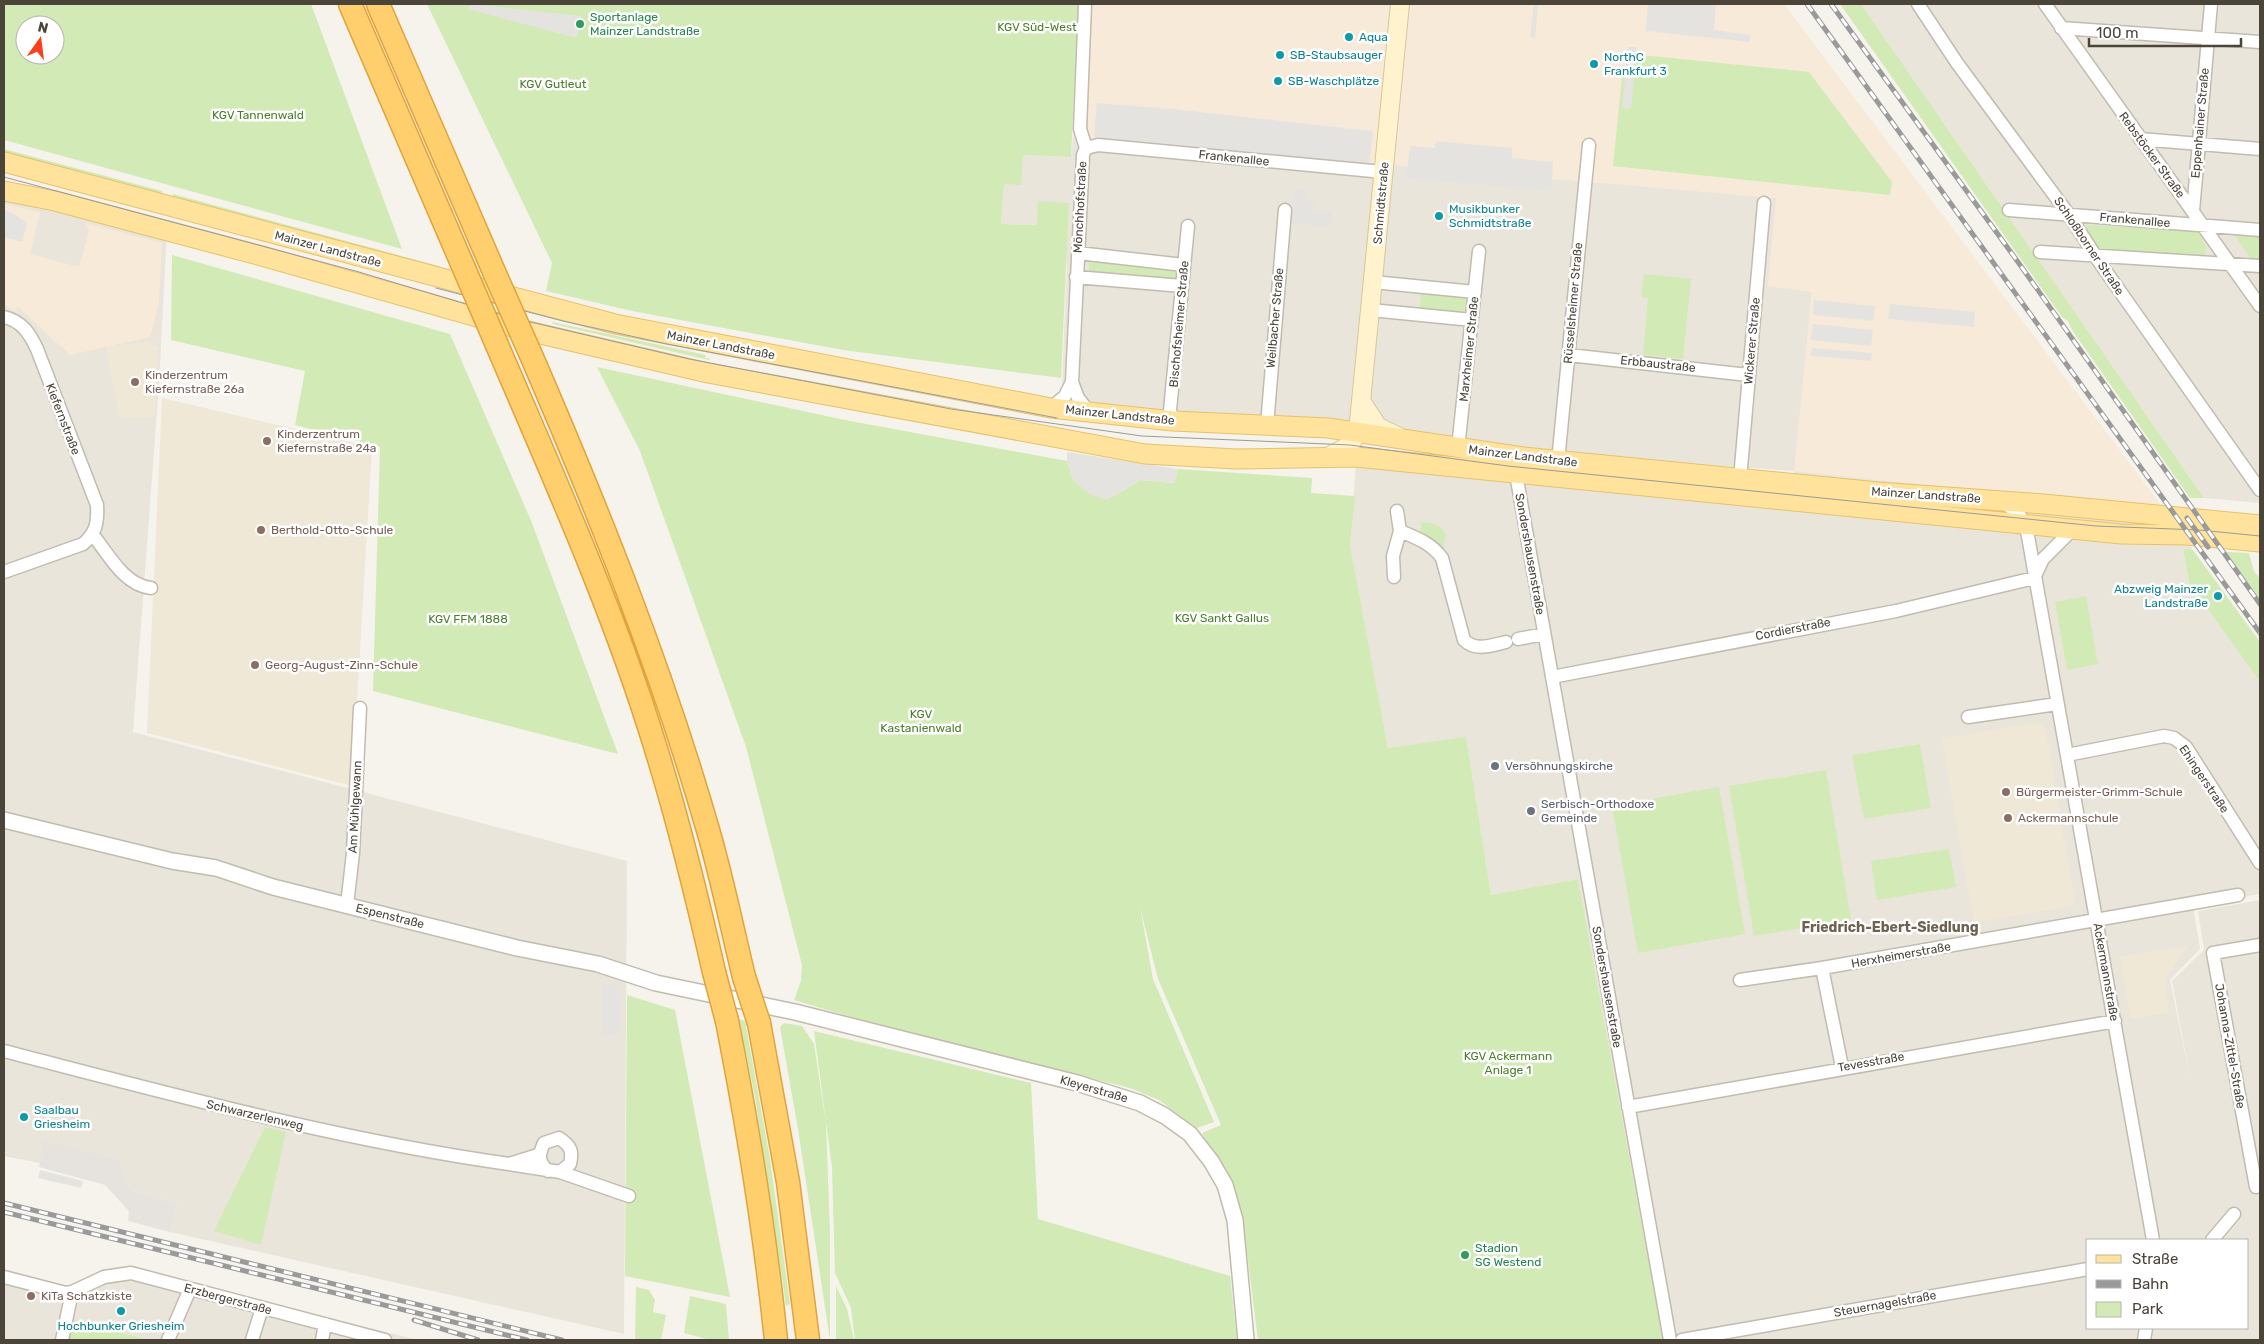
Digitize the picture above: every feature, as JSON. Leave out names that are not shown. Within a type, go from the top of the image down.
[{"type":"highway","points":[[350,4],[562,495],[621,647],[656,748],[687,858],[727,1021],[756,1179],[768,1261],[776,1340]]},
{"type":"highway","points":[[378,4],[581,470],[643,630],[709,831],[744,977],[759,1023],[788,1182],[808,1340]]},
{"type":"main road","name":"Schmidtstraße","points":[[1358,432],[1400,4]]},
{"type":"main road","name":"Mainzer Landstraße","points":[[4,162],[615,324],[1052,408],[1173,421],[1313,427],[1558,461],[1910,495],[2043,504],[2260,526]]},
{"type":"main road","name":"Mainzer Landstraße","points":[[4,191],[55,201],[262,256],[518,330],[708,373],[1145,454],[1236,459],[1356,458],[2026,525],[2260,542]]},
{"type":"main road","points":[[1361,401],[1378,427],[1401,438]]},
{"type":"main road","points":[[1325,458],[1350,445],[1358,432],[1370,452],[1390,461]]},
{"type":"street","name":"Mönchhofstraße","points":[[1085,4],[1080,129],[1086,148],[1083,155],[1072,382],[1078,398],[1089,412]]},
{"type":"street","name":"Schloßborner Straße","points":[[1918,4],[1957,63],[2068,215],[2094,255],[2260,490]]},
{"type":"street","name":"Rebstöcker Straße","points":[[2045,4],[2260,306]]},
{"type":"street","name":"Eppenhainer Straße","points":[[2192,211],[2211,4]]},
{"type":"street","points":[[2061,28],[2260,42]]},
{"type":"street","points":[[2140,140],[2260,149]]},
{"type":"street","name":"Frankenallee","points":[[1086,148],[1098,145],[1383,172]]},
{"type":"street","name":"Rüsselsheimer Straße","points":[[1558,461],[1588,145]]},
{"type":"street","name":"Wickerer Straße","points":[[1740,479],[1764,203]]},
{"type":"street","name":"Weilbacher Straße","points":[[1267,425],[1285,210]]},
{"type":"street","name":"Frankenallee","points":[[2009,210],[2260,230]]},
{"type":"street","name":"Bischofsheimer Straße","points":[[1173,421],[1170,410],[1188,226]]},
{"type":"street","name":"Marxheimer Straße","points":[[1458,448],[1479,250]]},
{"type":"street","points":[[2040,252],[2260,266]]},
{"type":"street","points":[[1078,253],[1184,265]]},
{"type":"street","points":[[1076,277],[1182,286]]},
{"type":"street","points":[[1373,282],[1474,292]]},
{"type":"street","points":[[1371,310],[1472,320]]},
{"type":"street","name":"Kiefernstraße","points":[[4,317],[23,326],[30,334],[37,349],[97,505],[93,535]]},
{"type":"street","name":"Erbbaustraße","points":[[1569,355],[1748,375]]},
{"type":"street","points":[[1052,408],[1065,396],[1072,382]]},
{"type":"street","name":"Sondershausenstraße","points":[[1516,474],[1670,1340]]},
{"type":"street","points":[[2000,501],[2018,513],[2026,525],[2031,515],[2043,504]]},
{"type":"street","points":[[1394,577],[1393,556],[1400,531],[1397,511]]},
{"type":"street","name":"Ackermannstraße","points":[[2026,525],[2153,1239]]},
{"type":"street","points":[[2034,578],[2043,559],[2073,529]]},
{"type":"street","points":[[1400,531],[1434,547],[1442,558],[1464,640],[1469,645],[1478,647],[1544,634]]},
{"type":"street","points":[[4,572],[83,544],[93,535],[124,575],[139,587],[151,588]]},
{"type":"street","name":"Cordierstraße","points":[[1552,678],[1896,611],[2034,578]]},
{"type":"street","points":[[1968,717],[2057,704]]},
{"type":"street","name":"Am Mühlgewann","points":[[347,905],[353,853],[360,708]]},
{"type":"street","name":"Ehingerstraße","points":[[2067,755],[2164,736],[2174,738],[2186,747],[2260,863]]},
{"type":"street","name":"Espenstraße","points":[[4,820],[172,861],[216,868],[273,887],[517,948],[598,964],[656,983],[778,1009]]},
{"type":"street","points":[[2097,919],[2238,895]]},
{"type":"street","name":"Herxheimerstraße","points":[[1740,980],[1822,968],[2097,919]]},
{"type":"street","name":"Johanna-Zittel-Straße","points":[[2256,1187],[2213,953],[2260,945]]},
{"type":"street","points":[[1822,968],[1842,1067]]},
{"type":"street","name":"Kleyerstraße","points":[[778,1009],[1077,1083],[1122,1096],[1165,1116],[1190,1134],[1203,1149],[1219,1174],[1230,1199],[1239,1252],[1246,1340]]},
{"type":"street","name":"Tevesstraße","points":[[1628,1107],[1842,1067],[2115,1021]]},
{"type":"street","name":"Schwarzerlenweg","points":[[4,1051],[268,1119],[430,1153],[554,1172],[629,1196]]},
{"type":"street","name":"Schwarzerlenweg","points":[[510,1164],[538,1154],[544,1143],[559,1138],[568,1144],[573,1153],[570,1164],[554,1172]]},
{"type":"street","points":[[538,1154],[540,1163],[554,1172]]},
{"type":"street","points":[[2213,1239],[2234,1214]]},
{"type":"street","name":"Steuernagelstraße","points":[[1682,1340],[2086,1269]]},
{"type":"street","name":"Erzbergerstraße","points":[[72,1292],[104,1277],[131,1273],[385,1340]]},
{"type":"street","points":[[4,1277],[60,1292],[72,1292],[62,1340]]},
{"type":"street","points":[[168,1340],[190,1289]]},
{"type":"street","points":[[252,1340],[262,1308]]},
{"type":"street","points":[[322,1340],[325,1324]]},
{"type":"shaded area","points":[[471,4],[581,16],[577,38],[468,9]]},
{"type":"shaded area","points":[[1078,4],[1784,4],[2164,509],[1794,471],[1812,292],[1768,286],[1776,198],[1073,137]]},
{"type":"shaded area","points":[[1534,4],[1538,4],[1535,39],[1530,36]]},
{"type":"shaded area","points":[[1648,4],[1716,4],[1714,30],[1750,35],[1750,42],[1646,31]]},
{"type":"shaded area","points":[[1861,4],[2260,4],[2260,503],[2204,498]]},
{"type":"shaded area","points":[[1628,47],[1637,47],[1631,109],[1622,108]]},
{"type":"shaded area","points":[[1097,103],[1172,109],[1373,131],[1369,164],[1094,137]]},
{"type":"shaded area","points":[[1073,137],[1777,198],[1768,286],[1812,291],[1795,471],[2164,509],[2193,550],[2183,550],[2189,583],[2260,682],[2260,894],[2193,906],[2200,949],[2170,980],[2191,1083],[2172,981],[2204,950],[2198,911],[2260,900],[2260,1340],[1663,1340],[1578,879],[1491,895],[1466,738],[1388,748],[1350,545],[1356,463],[1791,506],[1794,471],[1636,460],[1450,440],[1343,420],[1061,408],[1067,264],[1037,225],[1001,224],[1004,184],[1023,155],[1071,157]]},
{"type":"shaded area","points":[[1436,141],[1512,148],[1512,158],[1553,162],[1551,191],[1406,178],[1410,146],[1435,148]]},
{"type":"shaded area","points":[[1294,189],[1307,190],[1306,201],[1315,202],[1314,211],[1332,213],[1331,227],[1291,223]]},
{"type":"shaded area","points":[[4,191],[167,231],[159,384],[133,732],[627,861],[624,1334],[170,1232],[177,1204],[131,1191],[122,1174],[118,1160],[45,1142],[40,1163],[4,1156]]},
{"type":"shaded area","points":[[4,204],[40,212],[30,254],[79,267],[89,231],[86,223],[162,243],[159,303],[150,337],[70,355],[17,306],[16,312],[4,304]]},
{"type":"shaded area","points":[[4,210],[11,212],[27,223],[22,242],[4,237]]},
{"type":"shaded area","points":[[1814,300],[1875,306],[1873,321],[1813,315]]},
{"type":"shaded area","points":[[1890,304],[1975,312],[1974,327],[1888,319]]},
{"type":"shaded area","points":[[1813,324],[1873,330],[1871,346],[1811,340]]},
{"type":"shaded area","name":"Kinderzentrum Kiefernstraße 26a","points":[[153,341],[153,346],[158,346],[155,417],[120,418],[106,347]]},
{"type":"shaded area","points":[[1812,348],[1872,353],[1871,361],[1811,356]]},
{"type":"shaded area","points":[[162,398],[372,447],[352,786],[147,733]]},
{"type":"shaded area","points":[[1067,452],[1178,469],[1174,483],[1140,480],[1107,500],[1091,495],[1074,481],[1067,461]]},
{"type":"shaded area","name":"Ackermannschule","points":[[2036,723],[2045,726],[2075,905],[1974,923],[1942,739]]},
{"type":"shaded area","points":[[2188,946],[2164,980],[2169,1012],[2131,1019],[2120,957]]},
{"type":"shaded area","points":[[602,984],[619,984],[620,1034],[603,1035]]},
{"type":"shaded area","points":[[44,1141],[119,1160],[122,1174],[131,1191],[177,1204],[170,1232],[128,1221],[129,1211],[105,1185],[39,1167]]},
{"type":"shaded area","points":[[40,1170],[83,1181],[81,1188],[38,1178]]},
{"type":"shaded area","points":[[4,1270],[65,1286],[138,1270],[418,1340],[4,1340]]},
{"type":"green space","name":"KGV Tannenwald","points":[[4,4],[311,4],[402,249],[4,140]]},
{"type":"green space","points":[[427,4],[1078,4],[1071,157],[1023,155],[1021,185],[1004,184],[1001,224],[1037,225],[1038,201],[1069,203],[1061,378],[843,350],[632,311],[546,291],[552,263]]},
{"type":"green space","points":[[1840,4],[1861,4],[2204,498],[2190,498],[2072,330],[2068,321],[2062,317]]},
{"type":"green space","points":[[1641,55],[1809,72],[1892,182],[1890,195],[1613,166],[1623,68]]},
{"type":"green space","points":[[4,149],[162,191],[161,195],[4,155]]},
{"type":"green space","points":[[173,194],[435,265],[440,267],[444,275],[173,199]]},
{"type":"green space","points":[[2085,225],[2198,231],[2206,247],[2205,256],[2097,249]]},
{"type":"green space","points":[[2234,234],[2260,236],[2260,260],[2251,259]]},
{"type":"green space","name":"KGV FFM 1888","points":[[172,255],[450,334],[532,523],[618,754],[373,691],[380,447],[295,425],[305,371],[171,340]]},
{"type":"green space","points":[[1089,261],[1177,270],[1176,279],[1171,282],[1092,274],[1089,271]]},
{"type":"green space","points":[[1644,274],[1691,279],[1683,359],[1643,355],[1648,298],[1641,297]]},
{"type":"green space","points":[[1421,294],[1466,298],[1464,313],[1420,309]]},
{"type":"green space","points":[[552,322],[706,355],[705,358],[710,358],[709,360],[553,324]]},
{"type":"green space","points":[[597,367],[845,420],[1067,461],[1074,481],[1116,495],[1140,480],[1174,483],[1178,469],[1312,478],[1311,493],[1355,496],[1350,545],[1388,748],[1466,737],[1491,895],[1578,879],[1663,1340],[1258,1340],[1242,1212],[1202,1133],[1221,1125],[1158,979],[1140,907],[1153,979],[1214,1122],[1197,1128],[1159,1100],[1130,1088],[875,1024],[794,1000],[801,981],[802,965],[746,747],[640,451]]},
{"type":"green space","points":[[1422,522],[1441,528],[1446,534],[1443,547],[1420,532]]},
{"type":"green space","points":[[2183,549],[2193,550],[2260,642],[2260,682],[2189,583]]},
{"type":"green space","points":[[2226,552],[2249,553],[2254,571],[2260,579],[2260,599]]},
{"type":"green space","points":[[2086,596],[2098,664],[2067,670],[2055,602]]},
{"type":"green space","points":[[1920,744],[1931,808],[1864,819],[1852,755]]},
{"type":"green space","points":[[1826,770],[1851,920],[1754,936],[1729,786]]},
{"type":"green space","points":[[1719,787],[1745,934],[1638,953],[1612,806]]},
{"type":"green space","points":[[1949,849],[1956,887],[1877,900],[1871,861]]},
{"type":"green space","points":[[627,995],[675,1010],[730,1297],[625,1276]]},
{"type":"green space","points":[[739,1019],[745,1021],[770,1159],[790,1304],[786,1306],[755,1097]]},
{"type":"green space","points":[[784,1023],[802,1026],[814,1044],[826,1123],[830,1235],[830,1340],[798,1129],[780,1027]]},
{"type":"green space","points":[[814,1031],[1031,1083],[1038,1219],[1230,1276],[1237,1340],[855,1340],[851,1308],[835,1273],[832,1167]]},
{"type":"green space","points":[[265,1127],[286,1132],[261,1245],[214,1231]]},
{"type":"green space","points":[[836,1286],[847,1309],[854,1340],[836,1340]]},
{"type":"green space","points":[[636,1287],[649,1290],[655,1300],[653,1312],[666,1315],[661,1340],[635,1340]]},
{"type":"green space","points":[[690,1296],[726,1304],[729,1340],[710,1340],[684,1333]]},
{"type":"green space","points":[[73,1320],[144,1339],[151,1340],[68,1340]]},
{"type":"tram line","points":[[4,177],[359,272],[509,317],[689,359],[951,409],[1142,436],[1350,445],[1508,466],[2096,526],[2199,530],[2260,536]]},
{"type":"tram line","points":[[436,288],[563,321],[667,344],[1057,418]]},
{"type":"railway","points":[[1807,4],[2260,633]]},
{"type":"railway","points":[[1831,4],[2018,262],[2260,604]]},
{"type":"railway","points":[[2187,518],[2208,547]]},
{"type":"railway","points":[[4,1203],[562,1340]]},
{"type":"railway","points":[[4,1212],[527,1340]]},
{"type":"railway","points":[[414,1320],[478,1340]]},
{"type":"place","name":"Sportanlage Mainzer Landstraße","points":[[580,24]]},
{"type":"place","name":"Aqua","points":[[1349,37]]},
{"type":"place","name":"SB-Staubsauger","points":[[1280,55]]},
{"type":"place","name":"NorthC Frankfurt 3","points":[[1594,64]]},
{"type":"place","name":"SB-Waschplätze","points":[[1278,81]]},
{"type":"place","name":"Musikbunker Schmidtstraße","points":[[1439,216]]},
{"type":"place","name":"Kinderzentrum Kiefernstraße 26a","points":[[135,382]]},
{"type":"place","name":"Kinderzentrum Kiefernstraße 24a","points":[[267,441]]},
{"type":"place","name":"Berthold-Otto-Schule","points":[[261,530]]},
{"type":"place","name":"Abzweig Mainzer Landstraße","points":[[2218,596]]},
{"type":"place","name":"Georg-August-Zinn-Schule","points":[[255,665]]},
{"type":"place","name":"Versöhnungskirche","points":[[1495,766]]},
{"type":"place","name":"Bürgermeister-Grimm-Schule","points":[[2006,792]]},
{"type":"place","name":"Serbisch-Orthodoxe Gemeinde","points":[[1531,811]]},
{"type":"place","name":"Ackermannschule","points":[[2008,818]]},
{"type":"place","name":"Saalbau Griesheim","points":[[24,1117]]},
{"type":"place","name":"Stadion SG Westend","points":[[1465,1255]]},
{"type":"place","name":"KiTa Schatzkiste","points":[[31,1296]]},
{"type":"place","name":"Hochbunker Griesheim","points":[[121,1311]]},
{"type":"district","name":"Friedrich-Ebert-Siedlung","points":[[1890,927]]},
{"type":"park label","name":"KGV Süd-West","points":[[1037,27]]},
{"type":"park label","name":"KGV Gutleut","points":[[553,84]]},
{"type":"park label","name":"KGV Sankt Gallus","points":[[1222,618]]},
{"type":"park label","name":"KGV Kastanienwald","points":[[921,721]]},
{"type":"park label","name":"KGV Ackermann Anlage 1","points":[[1508,1063]]}]
